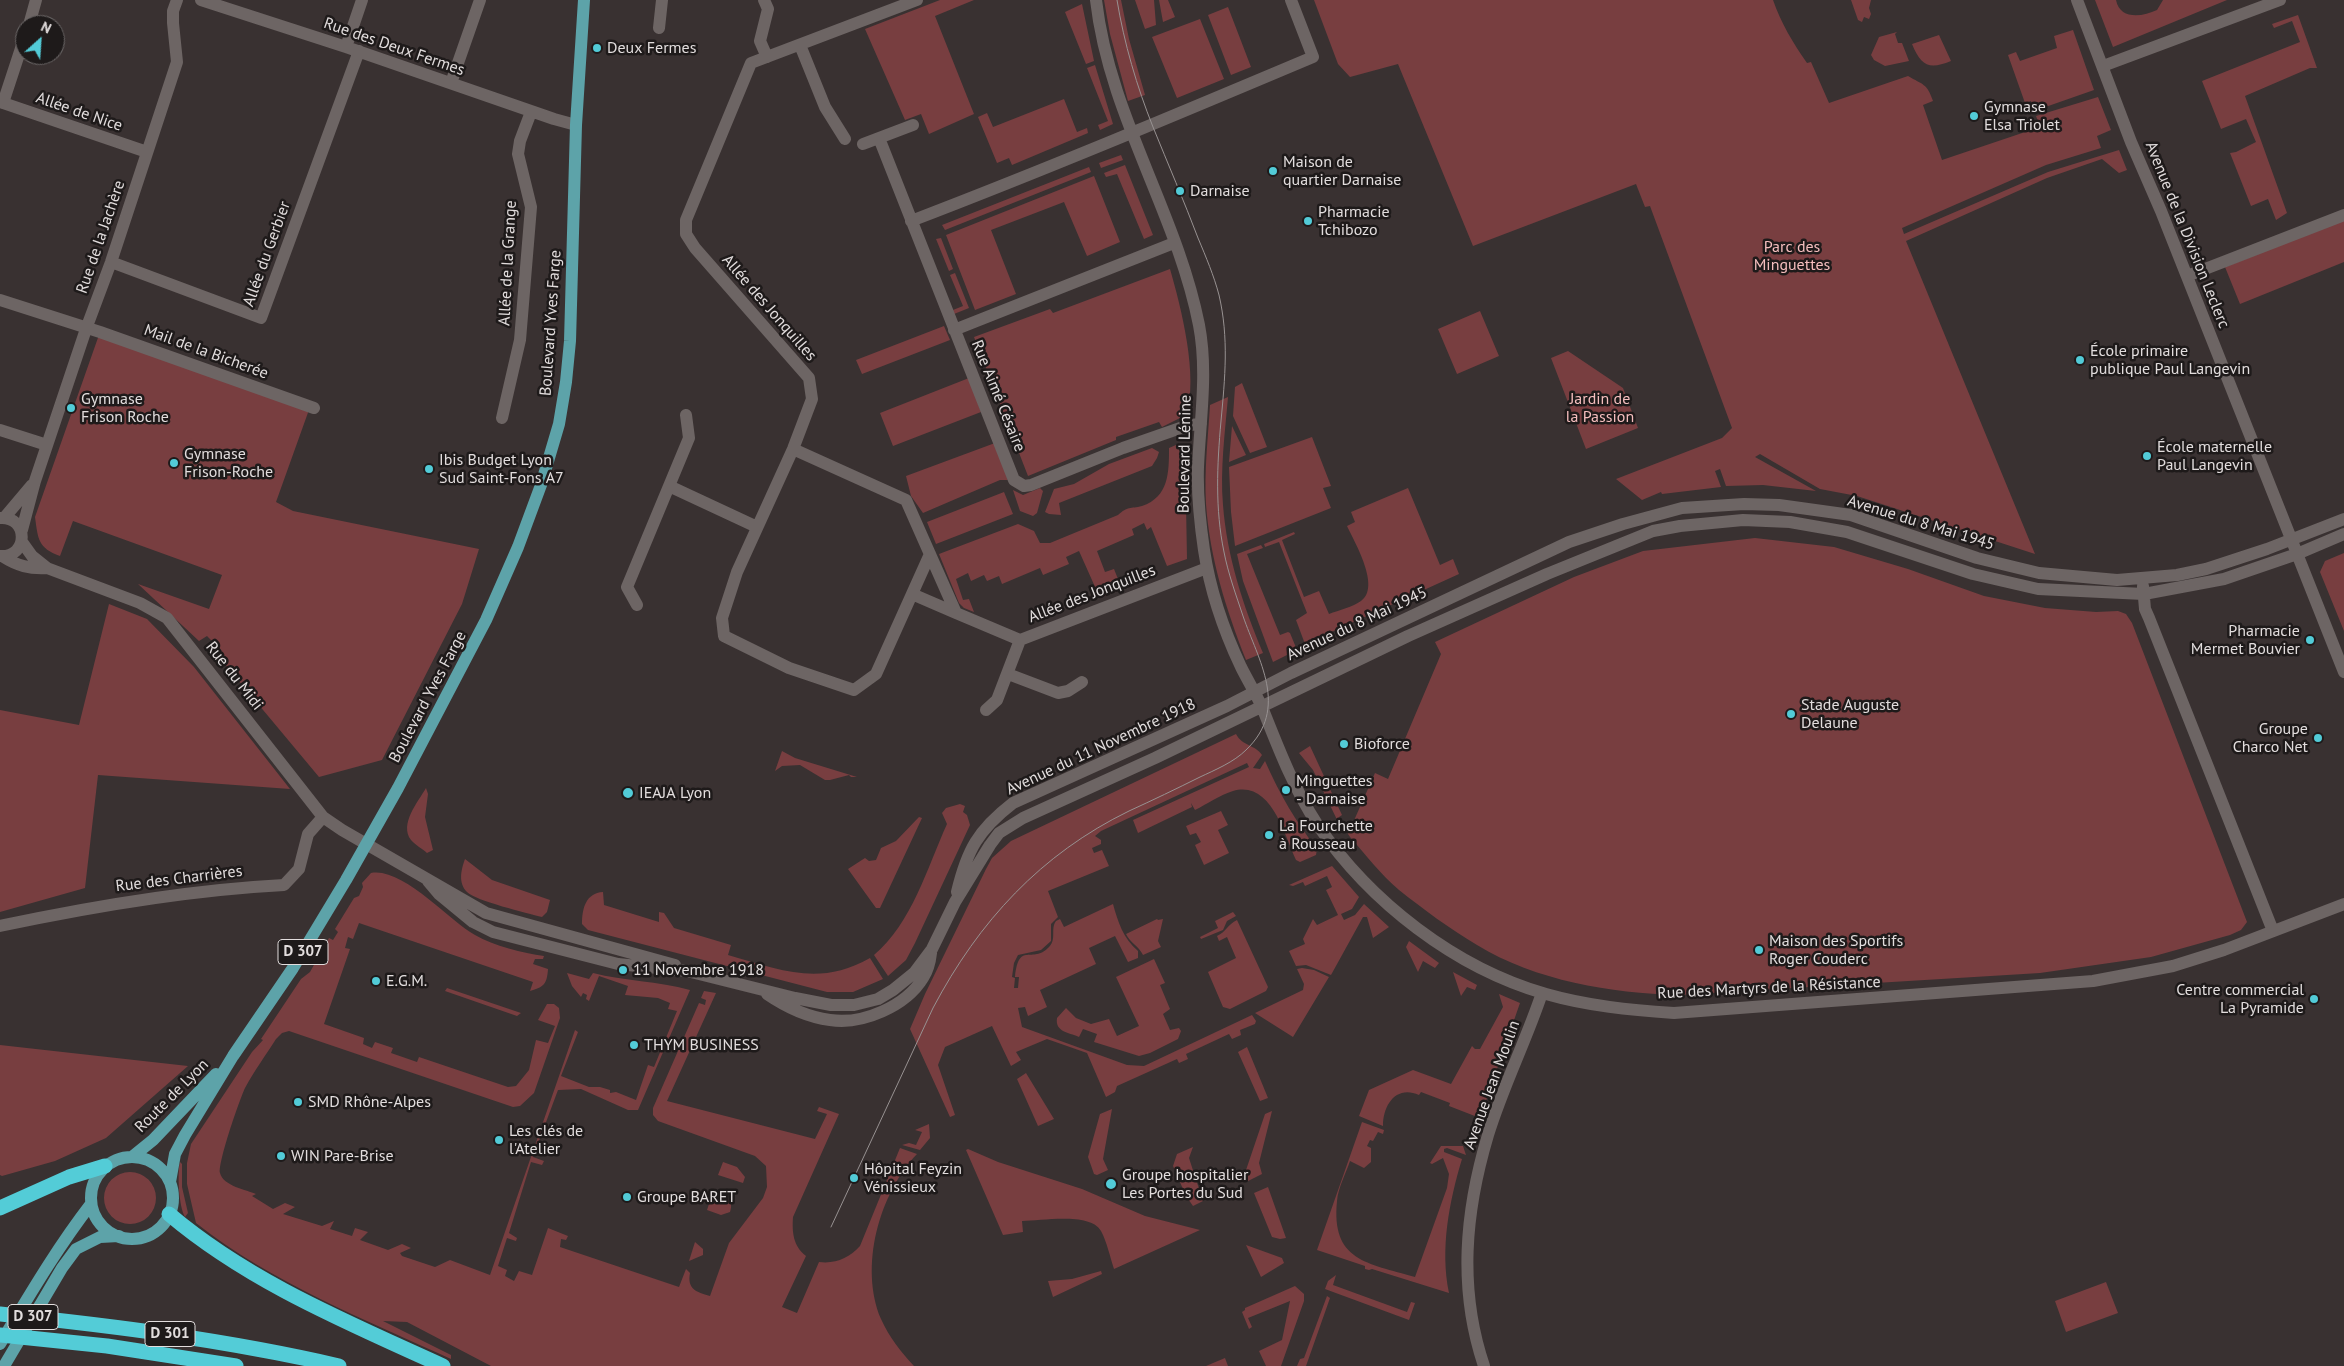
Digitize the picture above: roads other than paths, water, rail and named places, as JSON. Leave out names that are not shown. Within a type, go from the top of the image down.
[{"type":"highway","points":[[0,1208],[69,1177],[105,1166]]},
{"type":"highway","points":[[169,1214],[242,1266],[314,1306],[443,1366]]},
{"type":"highway","name":"D 301","points":[[0,1314],[136,1329],[214,1341],[339,1366]]},
{"type":"highway","name":"D 301","points":[[0,1335],[107,1346],[236,1366]]},
{"type":"main road","name":"Boulevard Yves Farge","points":[[366,844],[403,779],[486,620],[518,547],[541,485],[559,424],[570,341],[576,125],[584,0]]},
{"type":"main road","name":"Route de Lyon","points":[[170,1182],[175,1154],[233,1056],[293,968],[366,844]]},
{"type":"main road","name":"Route de Lyon","points":[[132,1157],[153,1140],[233,1056]]},
{"type":"main road","points":[[132,1157],[155,1164],[164,1172],[170,1182],[172,1193],[169,1214],[154,1232],[143,1237],[131,1238],[119,1236],[100,1224],[91,1204],[94,1183],[105,1166],[113,1161],[132,1157]]},
{"type":"main road","name":"D 307","points":[[0,1344],[68,1232],[91,1204]]},
{"type":"main road","name":"D 307","points":[[4,1366],[62,1268],[76,1249],[100,1237],[119,1236]]},
{"type":"street","points":[[31,15],[36,0]]},
{"type":"street","name":"Rue de la Jachère","points":[[22,536],[35,481],[86,329],[111,262],[177,62],[173,11],[177,0]]},
{"type":"street","name":"Rue des Deux Fermes","points":[[201,0],[359,51],[531,112],[576,125]]},
{"type":"street","points":[[346,47],[362,0]]},
{"type":"street","points":[[451,83],[480,0]]},
{"type":"street","points":[[659,28],[662,0]]},
{"type":"street","points":[[764,0],[768,9],[760,41],[767,57]]},
{"type":"street","name":"Allée des Jonquilles","points":[[917,0],[751,63],[686,220],[686,234],[694,248],[809,378],[812,389],[812,399],[793,449],[737,572],[722,618],[724,636],[789,668],[854,690],[876,674],[912,594],[1020,640],[1207,568]]},
{"type":"street","name":"Boulevard Lénine","points":[[1096,0],[1105,56],[1132,133],[1186,270],[1199,327],[1202,357],[1198,502],[1207,568],[1230,641],[1261,706]]},
{"type":"street","points":[[911,221],[1132,133],[1313,57],[1291,0]]},
{"type":"street","name":"Avenue de la Division Leclerc","points":[[2077,0],[2131,142],[2187,276],[2344,672]]},
{"type":"street","points":[[2103,66],[2280,0]]},
{"type":"street","points":[[800,45],[825,107],[845,139]]},
{"type":"street","name":"Allée du Gerbier","points":[[111,262],[261,318],[359,51]]},
{"type":"street","points":[[2,102],[15,65]]},
{"type":"street","name":"Allée de Nice","points":[[2,102],[147,152]]},
{"type":"street","name":"Allée de la Grange","points":[[502,418],[520,340],[531,207],[518,154],[520,141],[531,112]]},
{"type":"street","points":[[863,144],[914,125]]},
{"type":"street","name":"Rue Aimé Césaire","points":[[879,138],[1014,480],[1018,484],[1031,485],[1123,448],[1189,425],[1201,424]]},
{"type":"street","points":[[2187,276],[2344,215]]},
{"type":"street","points":[[954,330],[1174,242]]},
{"type":"street","name":"Mail de la Bicherée","points":[[0,300],[100,332],[314,408]]},
{"type":"street","points":[[637,605],[627,587],[689,438],[686,415]]},
{"type":"street","points":[[0,430],[47,446]]},
{"type":"street","points":[[793,449],[906,500],[956,613]]},
{"type":"street","name":"Rue de la Jachère","points":[[2,518],[35,481]]},
{"type":"street","points":[[669,486],[757,526]]},
{"type":"street","name":"Avenue du 8 Mai 1945","points":[[1254,692],[1568,542],[1623,524],[1682,508],[1744,504],[1780,505],[1851,515],[1976,558],[2039,573],[2117,580],[2206,569],[2344,519]]},
{"type":"street","name":"Rue du Midi","points":[[2,518],[15,521],[32,556],[47,568],[140,604],[167,618],[323,817],[366,844]]},
{"type":"street","name":"Avenue du 8 Mai 1945","points":[[1261,706],[1537,578],[1653,531],[1680,526],[1743,520],[1790,522],[1847,532],[1973,574],[2038,590],[2144,594],[2224,579],[2297,554],[2344,534]]},
{"type":"street","points":[[1,556],[15,553],[22,536]]},
{"type":"street","points":[[912,594],[930,554]]},
{"type":"street","name":"Rue du Midi","points":[[1,556],[13,563],[32,569],[47,568]]},
{"type":"street","name":"Avenue du 8 Mai 1945","points":[[1430,626],[1438,615],[1520,577],[1537,578]]},
{"type":"street","points":[[1474,586],[1487,592],[1492,578]]},
{"type":"street","points":[[2143,578],[2145,609],[2186,717],[2273,931]]},
{"type":"street","points":[[986,710],[997,700],[1020,640]]},
{"type":"street","points":[[1008,674],[1058,693],[1068,691],[1082,682]]},
{"type":"street","name":"Avenue du 11 Novembre 1918","points":[[955,902],[963,869],[973,846],[983,829],[993,818],[1013,803],[1228,706],[1254,692]]},
{"type":"street","name":"Avenue du 11 Novembre 1918","points":[[366,844],[428,881],[438,894],[452,906],[473,922],[493,932],[618,964],[687,971],[761,990],[831,1004],[862,1003],[878,999],[894,990],[914,973],[932,949],[955,902],[999,833],[1023,818],[1138,766],[1261,706]]},
{"type":"street","name":"Rue des Martyrs de la Résistance","points":[[1261,706],[1297,789],[1317,823],[1348,865],[1400,914],[1448,949],[1481,968],[1542,993],[1621,1010],[1674,1013],[2099,980],[2173,966],[2224,950],[2344,904]]},
{"type":"street","name":"Rue des Charrières","points":[[0,926],[85,908],[228,888],[284,885],[299,869],[308,834],[323,817]]},
{"type":"street","name":"Avenue Jean Moulin","points":[[1484,1366],[1471,1316],[1467,1284],[1466,1255],[1473,1206],[1488,1135],[1542,993]]},
{"type":"tram line","points":[[831,1227],[933,1008],[951,976],[992,919],[1040,869],[1097,828],[1218,769],[1236,758],[1246,750],[1259,734],[1266,718],[1267,684],[1230,576],[1219,520],[1218,470],[1225,358],[1224,327],[1219,295],[1210,266],[1142,96],[1127,49],[1117,0]]},
{"type":"place","name":"Deux Fermes","points":[[597,48]]},
{"type":"place","name":"Gymnase Elsa Triolet","points":[[1974,116]]},
{"type":"place","name":"Maison de quartier Darnaise","points":[[1273,171]]},
{"type":"place","name":"Darnaise","points":[[1180,191]]},
{"type":"place","name":"Pharmacie Tchibozo","points":[[1308,221]]},
{"type":"place","name":"École primaire publique Paul Langevin","points":[[2080,360]]},
{"type":"place","name":"Gymnase Frison Roche","points":[[71,408]]},
{"type":"place","name":"École maternelle Paul Langevin","points":[[2147,456]]},
{"type":"place","name":"Gymnase Frison-Roche","points":[[174,463]]},
{"type":"place","name":"Ibis Budget Lyon Sud Saint-Fons A7","points":[[429,469]]},
{"type":"place","name":"Pharmacie Mermet Bouvier","points":[[2310,640]]},
{"type":"place","name":"Stade Auguste Delaune","points":[[1791,714]]},
{"type":"place","name":"Groupe Charco Net","points":[[2318,738]]},
{"type":"place","name":"Bioforce","points":[[1344,744]]},
{"type":"place","name":"Minguettes - Darnaise","points":[[1286,790]]},
{"type":"place","name":"IEAJA Lyon","points":[[628,793]]},
{"type":"place","name":"La Fourchette à Rousseau","points":[[1269,835]]},
{"type":"place","name":"Maison des Sportifs Roger Couderc","points":[[1759,950]]},
{"type":"place","name":"11 Novembre 1918","points":[[623,970]]},
{"type":"place","name":"E.G.M.","points":[[376,981]]},
{"type":"place","name":"Centre commercial La Pyramide","points":[[2314,999]]},
{"type":"place","name":"THYM BUSINESS","points":[[634,1045]]},
{"type":"place","name":"SMD Rhône-Alpes","points":[[298,1102]]},
{"type":"place","name":"Les clés de l'Atelier","points":[[499,1140]]},
{"type":"place","name":"WIN Pare-Brise","points":[[281,1156]]},
{"type":"place","name":"Hôpital Feyzin Vénissieux","points":[[854,1178]]},
{"type":"place","name":"Groupe hospitalier Les Portes du Sud","points":[[1111,1184]]},
{"type":"place","name":"Groupe BARET","points":[[627,1197]]},
{"type":"park label","name":"Parc des Minguettes","points":[[1792,256]]},
{"type":"park label","name":"Jardin de la Passion","points":[[1600,408]]}]
